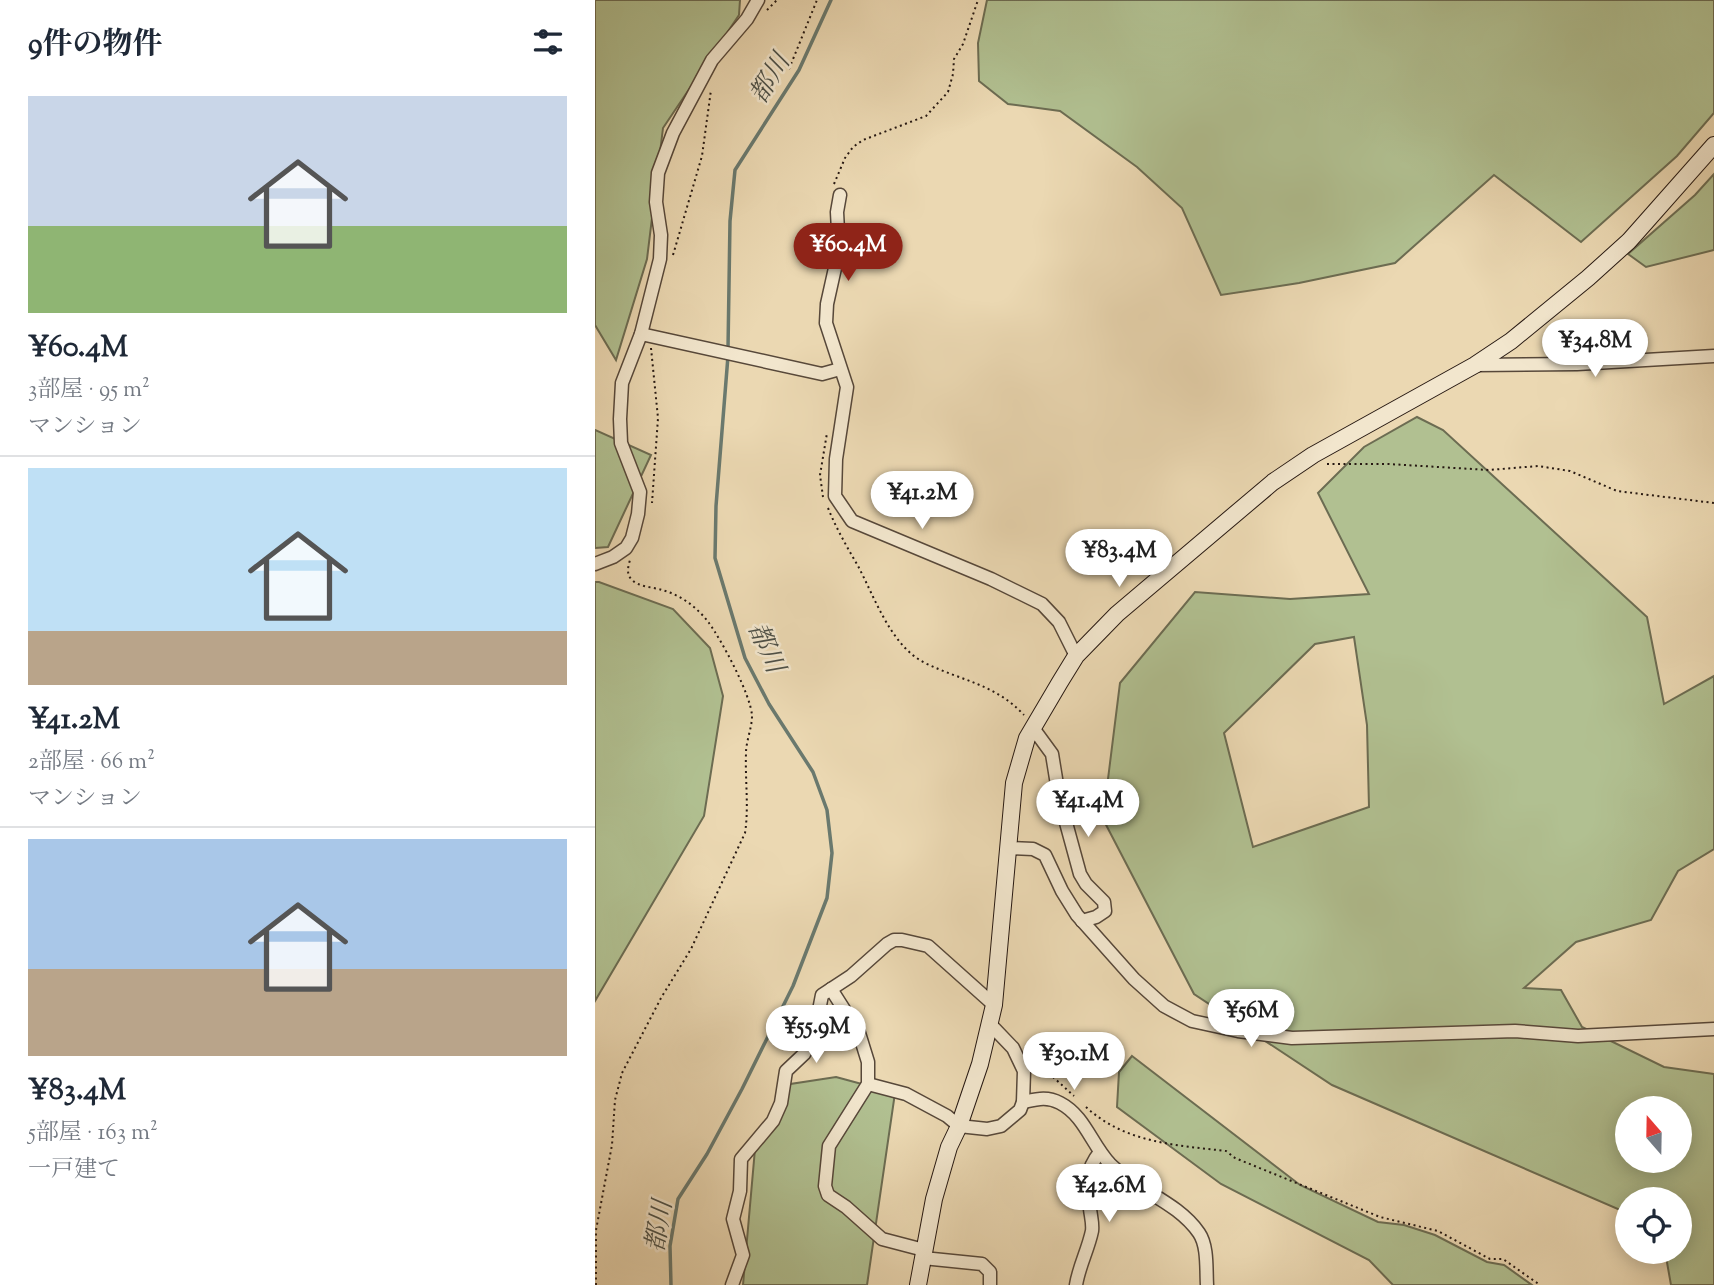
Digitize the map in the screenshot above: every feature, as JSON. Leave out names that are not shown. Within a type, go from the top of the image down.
[{"type":"street","points":[[595,564],[626,548],[632,538],[638,514],[640,492],[621,443],[622,383],[648,335],[660,259],[661,235],[656,202],[659,173],[673,133],[712,60],[747,19],[758,0]]},
{"type":"street","points":[[918,1285],[949,1147],[980,1064],[994,1005],[1014,783],[1020,758],[1033,728],[1076,656],[1117,614],[1273,482],[1313,455],[1475,365],[1546,313],[1629,241],[1714,145]]},
{"type":"street","points":[[836,191],[839,250],[827,304],[826,323],[847,387],[836,459],[835,496],[852,521],[991,579],[1042,604],[1059,622],[1076,656]]},
{"type":"street","points":[[648,335],[732,356],[822,374],[840,369]]},
{"type":"street","points":[[1475,365],[1577,364],[1714,356]]},
{"type":"street","points":[[1033,728],[1052,754],[1059,797],[1080,874],[1104,902],[1105,911],[1082,921]]},
{"type":"street","points":[[1008,848],[1033,849],[1045,855],[1062,891],[1082,921],[1134,979],[1164,1006],[1192,1021],[1238,1031],[1292,1038],[1515,1031],[1577,1037],[1714,1029]]},
{"type":"street","points":[[732,1285],[743,1255],[733,1219],[740,1191],[741,1159],[773,1121],[781,1103],[786,1071],[804,1054],[814,1036],[822,995],[851,976],[887,944],[902,940],[928,946],[994,1005]]},
{"type":"street","points":[[831,989],[859,1033],[868,1062],[868,1084],[829,1146],[825,1186],[828,1195],[846,1207],[881,1239],[924,1254],[982,1264],[990,1272],[990,1285]]},
{"type":"street","points":[[868,1084],[906,1094],[947,1116],[959,1126],[987,1129],[1000,1126],[1020,1110],[1023,1102],[1024,1071],[1008,1041],[989,1023]]},
{"type":"street","points":[[1023,1102],[1047,1098],[1061,1103],[1087,1128],[1092,1141],[1111,1164],[1139,1188],[1178,1213],[1201,1235],[1207,1285]]},
{"type":"street","points":[[1076,1285],[1093,1228],[1087,1177],[1100,1152]]},
{"type":"path","points":[[761,16],[777,0]]},
{"type":"path","points":[[789,69],[817,0]]},
{"type":"path","points":[[836,191],[845,158],[853,147],[872,136],[926,116],[948,92],[954,59],[963,44],[978,0]]},
{"type":"path","points":[[670,262],[702,156],[712,84]]},
{"type":"path","points":[[648,335],[658,401],[658,445],[650,513]]},
{"type":"path","points":[[829,423],[822,459],[822,494],[898,640],[924,662],[1011,701],[1033,728]]},
{"type":"path","points":[[1324,464],[1388,464],[1489,470],[1538,466],[1570,471],[1617,491],[1714,503]]},
{"type":"path","points":[[596,1285],[596,1230],[611,1145],[615,1100],[622,1073],[703,926],[745,834],[747,821],[745,749],[752,715],[738,675],[722,643],[698,610],[664,590],[645,586],[630,578],[628,570],[632,556]]},
{"type":"path","points":[[1021,1062],[1042,1067],[1078,1100]]},
{"type":"path","points":[[1087,1108],[1115,1129],[1126,1133],[1149,1141],[1226,1151],[1235,1158],[1372,1215],[1438,1231],[1490,1259],[1503,1259],[1540,1285]]},
{"type":"green space","points":[[595,0],[740,0],[739,15],[663,128],[647,259],[616,360],[595,325]]},
{"type":"green space","points":[[987,0],[1714,0],[1714,113],[1677,156],[1581,242],[1494,175],[1395,263],[1299,283],[1221,295],[1182,208],[1137,167],[1060,111],[1008,104],[979,81],[978,43]]},
{"type":"green space","points":[[1714,174],[1714,250],[1646,267],[1628,254],[1695,195]]},
{"type":"green space","points":[[1417,417],[1443,430],[1647,617],[1664,704],[1714,676],[1714,849],[1678,871],[1651,920],[1576,942],[1524,988],[1561,990],[1582,1027],[1664,1067],[1714,1074],[1714,1285],[1671,1285],[1667,1264],[1692,1264],[1692,1187],[1615,1187],[1615,1208],[1332,1085],[1194,994],[1103,819],[1120,683],[1195,592],[1290,599],[1369,594],[1318,493],[1364,447]],"holes":[[[1354,637],[1367,725],[1369,807],[1253,847],[1224,733],[1315,644]]]},
{"type":"green space","points":[[595,430],[651,455],[608,547],[595,548]]},
{"type":"green space","points":[[595,582],[673,609],[710,648],[723,696],[704,816],[595,1001]]},
{"type":"green space","points":[[1132,1056],[1300,1185],[1378,1222],[1404,1225],[1435,1235],[1487,1262],[1504,1265],[1532,1285],[1393,1285],[1369,1260],[1221,1184],[1117,1107],[1119,1072]]},
{"type":"green space","points":[[836,1077],[895,1093],[867,1285],[743,1285],[755,1149],[784,1085]]},
{"type":"waterway","name":"都川","points":[[728,349],[730,221],[735,170],[799,70],[831,0]]},
{"type":"waterway","name":"都川","points":[[671,1285],[670,1246],[678,1199],[707,1154],[793,986],[827,898],[832,853],[827,810],[813,772],[769,704],[745,658],[715,558],[716,506],[728,356]]}]
